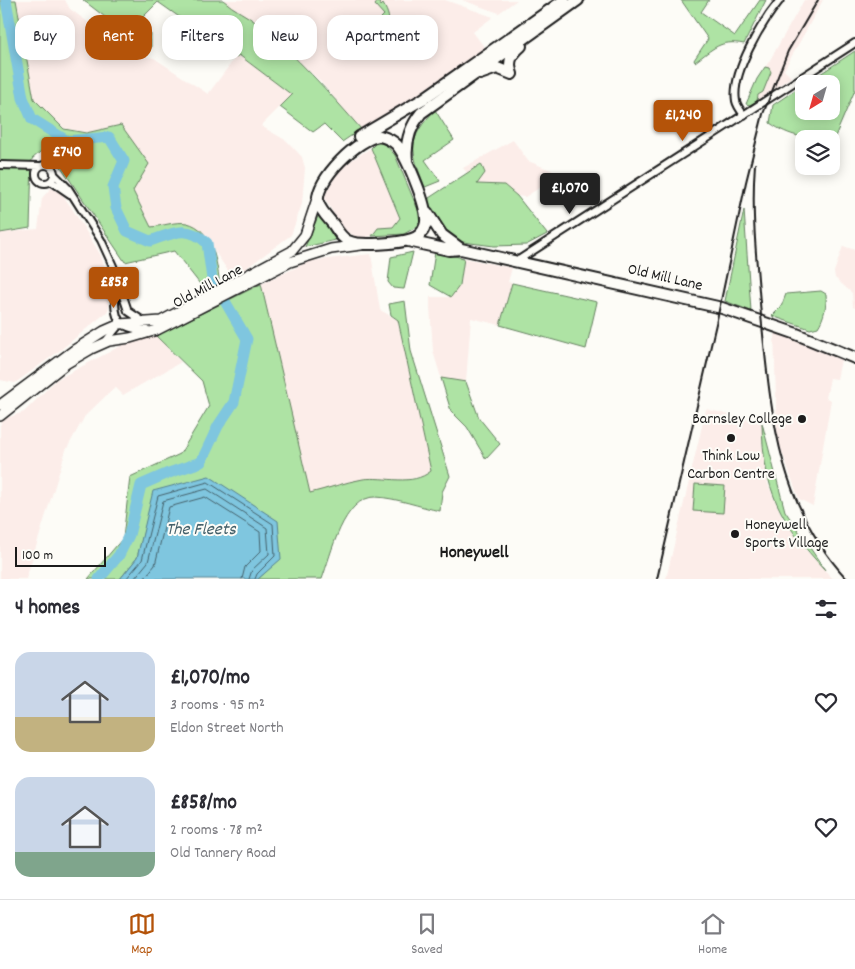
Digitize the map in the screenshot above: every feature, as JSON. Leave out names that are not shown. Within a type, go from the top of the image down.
[{"type":"highway","points":[[328,174],[347,154],[373,137],[385,137],[396,144],[408,165],[427,212],[426,225],[416,238],[361,245],[343,237],[322,210],[318,196],[331,163],[355,140],[423,99],[564,0]]},
{"type":"highway","points":[[408,165],[407,146],[414,124],[429,107],[578,0]]},
{"type":"highway","points":[[459,85],[497,68],[512,74],[509,64],[514,52],[546,23]]},
{"type":"highway","name":"Old Mill Lane","points":[[427,212],[442,235],[461,249]]},
{"type":"highway","name":"Old Mill Lane","points":[[405,240],[449,250],[461,249],[517,261],[722,308],[794,332],[855,358]]},
{"type":"main road","name":"Old Mill Lane","points":[[0,416],[67,363],[104,343],[145,335],[157,330],[295,248],[305,235],[318,196]]},
{"type":"main road","name":"Old Mill Lane","points":[[223,292],[296,259],[331,249],[361,245]]},
{"type":"main road","name":"Old Mill Lane","points":[[0,405],[86,342],[120,322],[149,324],[162,321],[212,298]]},
{"type":"street","points":[[744,115],[736,100],[739,79],[748,52],[780,0]]},
{"type":"street","points":[[517,261],[855,43]]},
{"type":"street","points":[[1,165],[50,166],[54,174],[68,188],[70,195],[101,240],[113,266],[124,304],[134,317],[149,324]]},
{"type":"street","points":[[20,166],[36,174],[40,182],[51,181],[70,195]]},
{"type":"street","points":[[36,174],[40,166]]},
{"type":"street","points":[[51,181],[54,174]]},
{"type":"street","points":[[113,266],[115,314],[120,322],[131,330],[157,330]]},
{"type":"street","points":[[104,343],[120,322],[124,304]]},
{"type":"shaded area","points":[[16,0],[65,0],[70,9],[85,20],[85,60],[152,60],[152,58],[154,58],[208,94],[234,60],[243,60],[243,58],[292,95],[261,126],[287,141],[302,157],[305,168],[302,204],[291,235],[233,278],[199,229],[186,223],[151,227],[133,191],[121,125],[86,133],[64,128],[33,99],[26,60],[75,60],[75,15],[19,15]]},
{"type":"shaded area","points":[[223,0],[394,0],[396,2],[397,0],[445,0],[493,17],[473,32],[485,48],[363,132],[319,80],[297,60],[317,60],[317,15],[253,15],[253,20],[232,9]]},
{"type":"shaded area","points":[[462,0],[517,0],[499,13]]},
{"type":"shaded area","points":[[804,0],[823,0],[784,70],[791,77],[751,105],[757,79]]},
{"type":"shaded area","points":[[513,140],[528,161],[561,174],[525,197],[517,196],[504,185],[476,184],[463,168]]},
{"type":"shaded area","points":[[371,148],[400,218],[393,227],[378,228],[372,236],[358,238],[342,229],[324,197],[339,168]]},
{"type":"shaded area","points":[[51,188],[61,193],[100,254],[106,270],[109,307],[107,312],[58,352],[15,383],[0,380],[0,233],[38,229],[42,198]]},
{"type":"shaded area","points":[[843,246],[855,250],[855,308],[853,307],[852,293],[835,278],[834,272]]},
{"type":"shaded area","points":[[371,254],[380,310],[398,320],[431,471],[425,476],[403,480],[363,479],[310,494],[261,284],[310,261]]},
{"type":"shaded area","points":[[464,258],[512,268],[508,282],[512,283],[500,325],[471,318],[466,382],[441,378],[433,351],[430,307],[430,297],[451,297],[460,285]]},
{"type":"shaded area","name":"Barnsley College","points":[[774,331],[841,360],[837,379],[830,378],[826,398],[831,400],[813,506],[799,499],[777,438]]},
{"type":"shaded area","points":[[156,336],[181,362],[123,395],[115,387],[85,416],[66,450],[26,579],[0,579],[0,425],[4,419],[24,412],[56,380],[132,340]]},
{"type":"shaded area","name":"Honeywell Sports Village","points":[[706,409],[762,423],[763,453],[768,484],[783,519],[804,548],[833,579],[666,579]]},
{"type":"green space","points":[[0,0],[16,0],[19,15],[15,15],[15,60],[27,60],[34,99],[64,129],[86,133],[121,125],[149,164],[133,191],[151,227],[174,223],[187,223],[196,226],[203,232],[212,248],[220,285],[207,293],[174,251],[125,262],[47,146],[32,159],[30,228],[0,233]]},
{"type":"green space","points":[[83,0],[223,0],[253,21],[253,60],[297,60],[361,129],[342,142],[324,124],[313,132],[280,107],[292,95],[243,58],[243,15],[176,15],[158,2],[145,15],[102,15]]},
{"type":"green space","points":[[681,0],[709,0],[701,12],[735,36],[760,0],[766,0],[744,44],[729,43],[717,46],[695,62],[694,60],[708,39]]},
{"type":"green space","points":[[378,1],[381,6],[383,4],[388,15],[384,15],[375,5]]},
{"type":"green space","points":[[855,51],[855,90],[838,130],[795,130],[795,135],[777,128],[770,123],[773,105],[795,90],[795,120],[840,120],[840,75],[819,75]]},
{"type":"green space","points":[[765,67],[769,68],[771,72],[763,92],[758,95],[757,101],[750,105],[746,104],[757,79]]},
{"type":"green space","points":[[435,110],[454,140],[425,160],[440,181],[425,187],[416,163],[414,146],[420,129]]},
{"type":"green space","points":[[376,143],[384,143],[395,155],[421,217],[418,226],[404,234],[372,236],[378,228],[393,227],[400,218],[371,148]]},
{"type":"green space","points":[[481,164],[485,173],[477,184],[504,185],[517,196],[547,234],[526,245],[494,246],[455,241],[439,228],[428,202],[429,198]]},
{"type":"green space","points":[[744,210],[751,311],[725,301]]},
{"type":"green space","points":[[319,214],[340,239],[305,247]]},
{"type":"green space","points":[[413,252],[404,289],[393,288],[388,282],[391,257]]},
{"type":"green space","points":[[435,252],[464,258],[460,285],[451,297],[430,285]]},
{"type":"green space","points":[[512,283],[597,302],[586,349],[500,325]]},
{"type":"green space","points":[[261,284],[310,493],[363,479],[415,479],[431,471],[398,320],[391,315],[389,304],[405,301],[411,351],[450,476],[442,492],[440,511],[384,498],[365,499],[355,506],[340,529],[322,579],[258,579],[280,559],[154,491],[137,558],[120,579],[88,579],[123,538],[130,477],[180,454],[209,406],[202,381],[156,336]]},
{"type":"green space","points":[[821,291],[826,294],[826,302],[818,327],[810,329],[772,316],[781,307],[786,294]]},
{"type":"green space","points":[[441,378],[466,382],[479,418],[500,444],[486,459],[467,427],[451,411]]},
{"type":"green space","points":[[762,423],[785,511],[825,570],[796,536],[777,504],[766,467]]},
{"type":"green space","points":[[695,484],[725,486],[723,513],[693,511]]},
{"type":"water","name":"The Fleets","points":[[209,476],[278,521],[281,559],[258,579],[120,579],[137,558],[153,491]]},
{"type":"waterway","points":[[6,0],[23,98],[32,119],[67,141],[109,137],[124,161],[113,187],[116,208],[127,231],[150,241],[173,233],[187,232],[200,237],[207,243],[212,279],[247,339],[234,402],[218,426],[201,462],[141,485],[129,535],[119,555],[99,579]]},
{"type":"railway","points":[[657,579],[763,114],[788,51],[818,0]]},
{"type":"railway","points":[[755,164],[754,220],[756,258],[774,421],[792,488],[805,519],[824,550],[847,579]]},
{"type":"place","name":"Barnsley College","points":[[802,419]]},
{"type":"place","name":"Think Low Carbon Centre","points":[[731,438]]},
{"type":"place","name":"Honeywell Sports Village","points":[[735,534]]},
{"type":"district","name":"Honeywell","points":[[474,553]]}]
